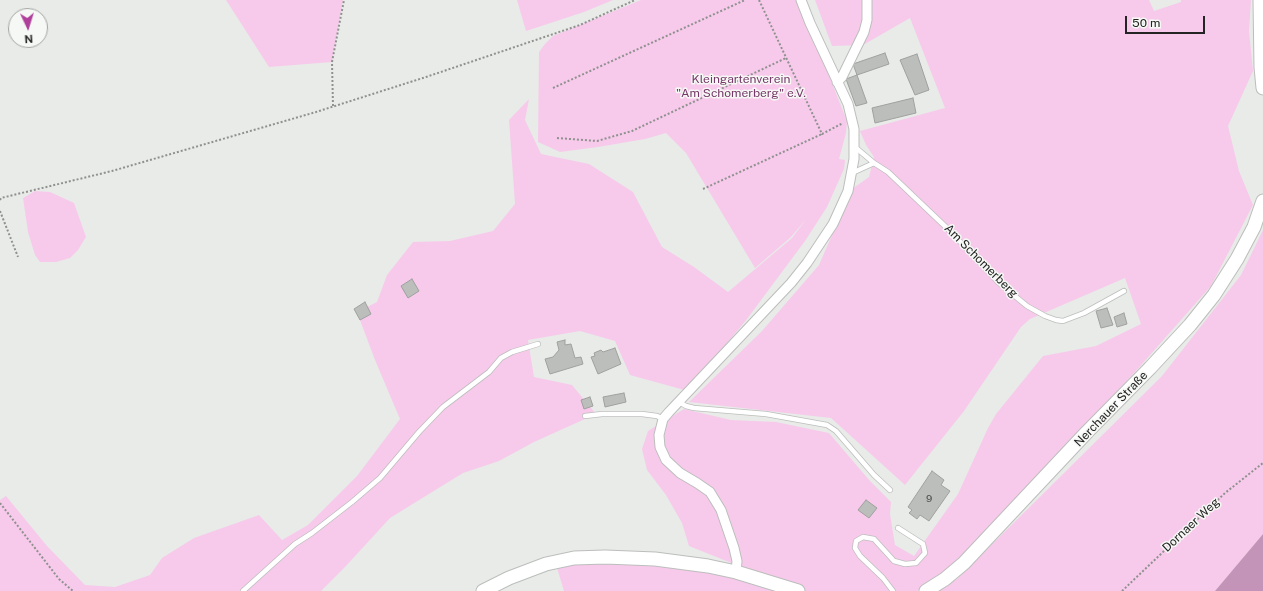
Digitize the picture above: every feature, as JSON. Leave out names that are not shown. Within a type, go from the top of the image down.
[{"type":"main road","points":[[1260,0],[1260,53],[1263,88]]},
{"type":"main road","name":"Nerchauer Straße","points":[[926,591],[945,579],[969,558],[1190,324],[1214,295],[1237,259],[1254,227],[1263,201]]},
{"type":"main road","points":[[483,591],[509,578],[546,564],[574,558],[590,557],[655,559],[708,566],[736,572],[773,587],[798,591]]},
{"type":"street","points":[[736,572],[737,561],[730,534],[721,510],[710,492],[680,473],[666,460],[660,446],[658,435],[663,419],[726,350],[791,283],[807,263],[833,224],[848,191],[854,159],[854,129],[848,104],[810,23],[801,0]]},
{"type":"street","points":[[837,82],[842,77],[864,32],[867,20],[867,0]]},
{"type":"lane","name":"Am Schomerberg","points":[[854,146],[874,163],[888,172],[949,230],[999,283],[1027,306],[1045,316],[1063,321],[1084,313],[1124,291]]},
{"type":"lane","points":[[851,173],[874,163]]},
{"type":"lane","points":[[243,591],[295,544],[341,511],[380,478],[419,432],[443,407],[489,372],[501,358],[512,352],[538,344]]},
{"type":"lane","points":[[679,402],[694,408],[766,414],[826,425],[836,431],[874,475],[890,490]]},
{"type":"lane","points":[[585,416],[602,414],[642,414],[657,416],[663,419]]},
{"type":"lane","points":[[893,591],[883,578],[860,556],[855,548],[856,541],[863,537],[874,539],[894,561],[905,564],[916,563],[925,553],[923,544],[898,528]]},
{"type":"path","points":[[333,106],[332,62],[344,0]]},
{"type":"path","points":[[0,199],[112,170],[333,106],[433,75],[580,25],[635,0]]},
{"type":"path","points":[[553,88],[745,0]]},
{"type":"path","points":[[759,0],[822,134]]},
{"type":"path","points":[[558,138],[597,141],[632,132],[786,58]]},
{"type":"path","points":[[703,189],[851,119]]},
{"type":"path","points":[[0,211],[18,257]]},
{"type":"path","name":"Dornaer Weg","points":[[1122,591],[1225,493],[1263,463]]},
{"type":"path","points":[[0,503],[59,579],[73,591]]},
{"type":"green space","points":[[226,0],[343,0],[332,62],[269,67]]},
{"type":"green space","points":[[517,0],[613,0],[584,12],[526,31]]},
{"type":"green space","name":"Kleingartenverein \"Am Schomerberg\" e.V.","points":[[641,0],[799,0],[847,121],[846,133],[839,159],[845,160],[844,169],[827,207],[805,241],[747,319],[688,391],[630,375],[615,341],[580,331],[528,340],[534,377],[572,385],[596,414],[534,442],[499,461],[463,473],[390,518],[321,591],[0,591],[0,500],[6,496],[47,546],[85,585],[115,587],[150,575],[162,558],[194,538],[259,515],[282,540],[308,525],[357,476],[400,419],[357,312],[377,302],[387,275],[413,242],[450,241],[493,231],[515,204],[509,120],[529,99],[525,120],[541,154],[589,164],[633,192],[662,247],[694,267],[728,292],[792,238],[807,218],[791,237],[755,268],[686,153],[666,133],[645,139],[560,152],[538,142],[539,52],[553,36]]},
{"type":"green space","points":[[815,0],[1149,0],[1154,11],[1181,2],[1181,0],[1251,0],[1249,31],[1253,71],[1228,126],[1239,171],[1253,205],[1211,286],[1135,372],[945,573],[924,588],[917,591],[801,591],[689,546],[682,523],[666,495],[647,470],[642,449],[648,431],[684,409],[731,420],[776,422],[829,433],[870,481],[891,502],[890,514],[895,545],[914,556],[958,494],[988,428],[996,414],[1043,356],[1096,346],[1141,324],[1125,278],[1030,319],[1021,327],[964,411],[905,485],[831,418],[689,402],[762,331],[819,265],[852,189],[869,177],[874,157],[866,145],[860,131],[945,108],[910,18],[863,45],[832,46]]},
{"type":"green space","points":[[35,191],[50,192],[74,203],[86,237],[78,250],[70,258],[56,262],[40,262],[35,255],[28,232],[23,198]]},
{"type":"green space","points":[[1263,230],[1263,534],[1215,591],[939,591],[957,579],[1162,376],[1241,275]]},
{"type":"green space","points":[[586,563],[622,563],[684,567],[750,581],[776,591],[564,591],[557,568]]},
{"type":"shaded area","points":[[1263,534],[1263,591],[1215,591]]},
{"type":"building","points":[[885,53],[889,64],[857,75],[853,64]]},
{"type":"building","points":[[917,54],[929,90],[915,95],[900,60]]},
{"type":"building","points":[[857,75],[867,103],[856,106],[846,79]]},
{"type":"building","points":[[913,98],[916,113],[875,123],[872,108]]},
{"type":"building","points":[[412,279],[419,291],[408,298],[401,286]]},
{"type":"building","points":[[365,302],[371,314],[360,320],[354,309]]},
{"type":"building","points":[[1107,308],[1113,325],[1101,328],[1096,311]]},
{"type":"building","points":[[1124,313],[1127,324],[1117,327],[1114,317]]},
{"type":"building","points":[[565,340],[565,345],[571,344],[575,358],[581,357],[583,364],[550,374],[545,359],[553,357],[559,350],[557,342]]},
{"type":"building","points":[[615,348],[621,364],[598,374],[591,357],[595,356],[594,353],[601,350],[603,352]]},
{"type":"building","points":[[624,393],[626,402],[605,407],[603,397]]},
{"type":"building","points":[[590,397],[593,406],[584,409],[581,400]]},
{"type":"building","points":[[932,471],[944,480],[941,485],[950,491],[929,521],[920,515],[917,519],[909,513],[912,510],[908,507]]},
{"type":"building","points":[[866,500],[877,508],[869,518],[858,510]]}]
